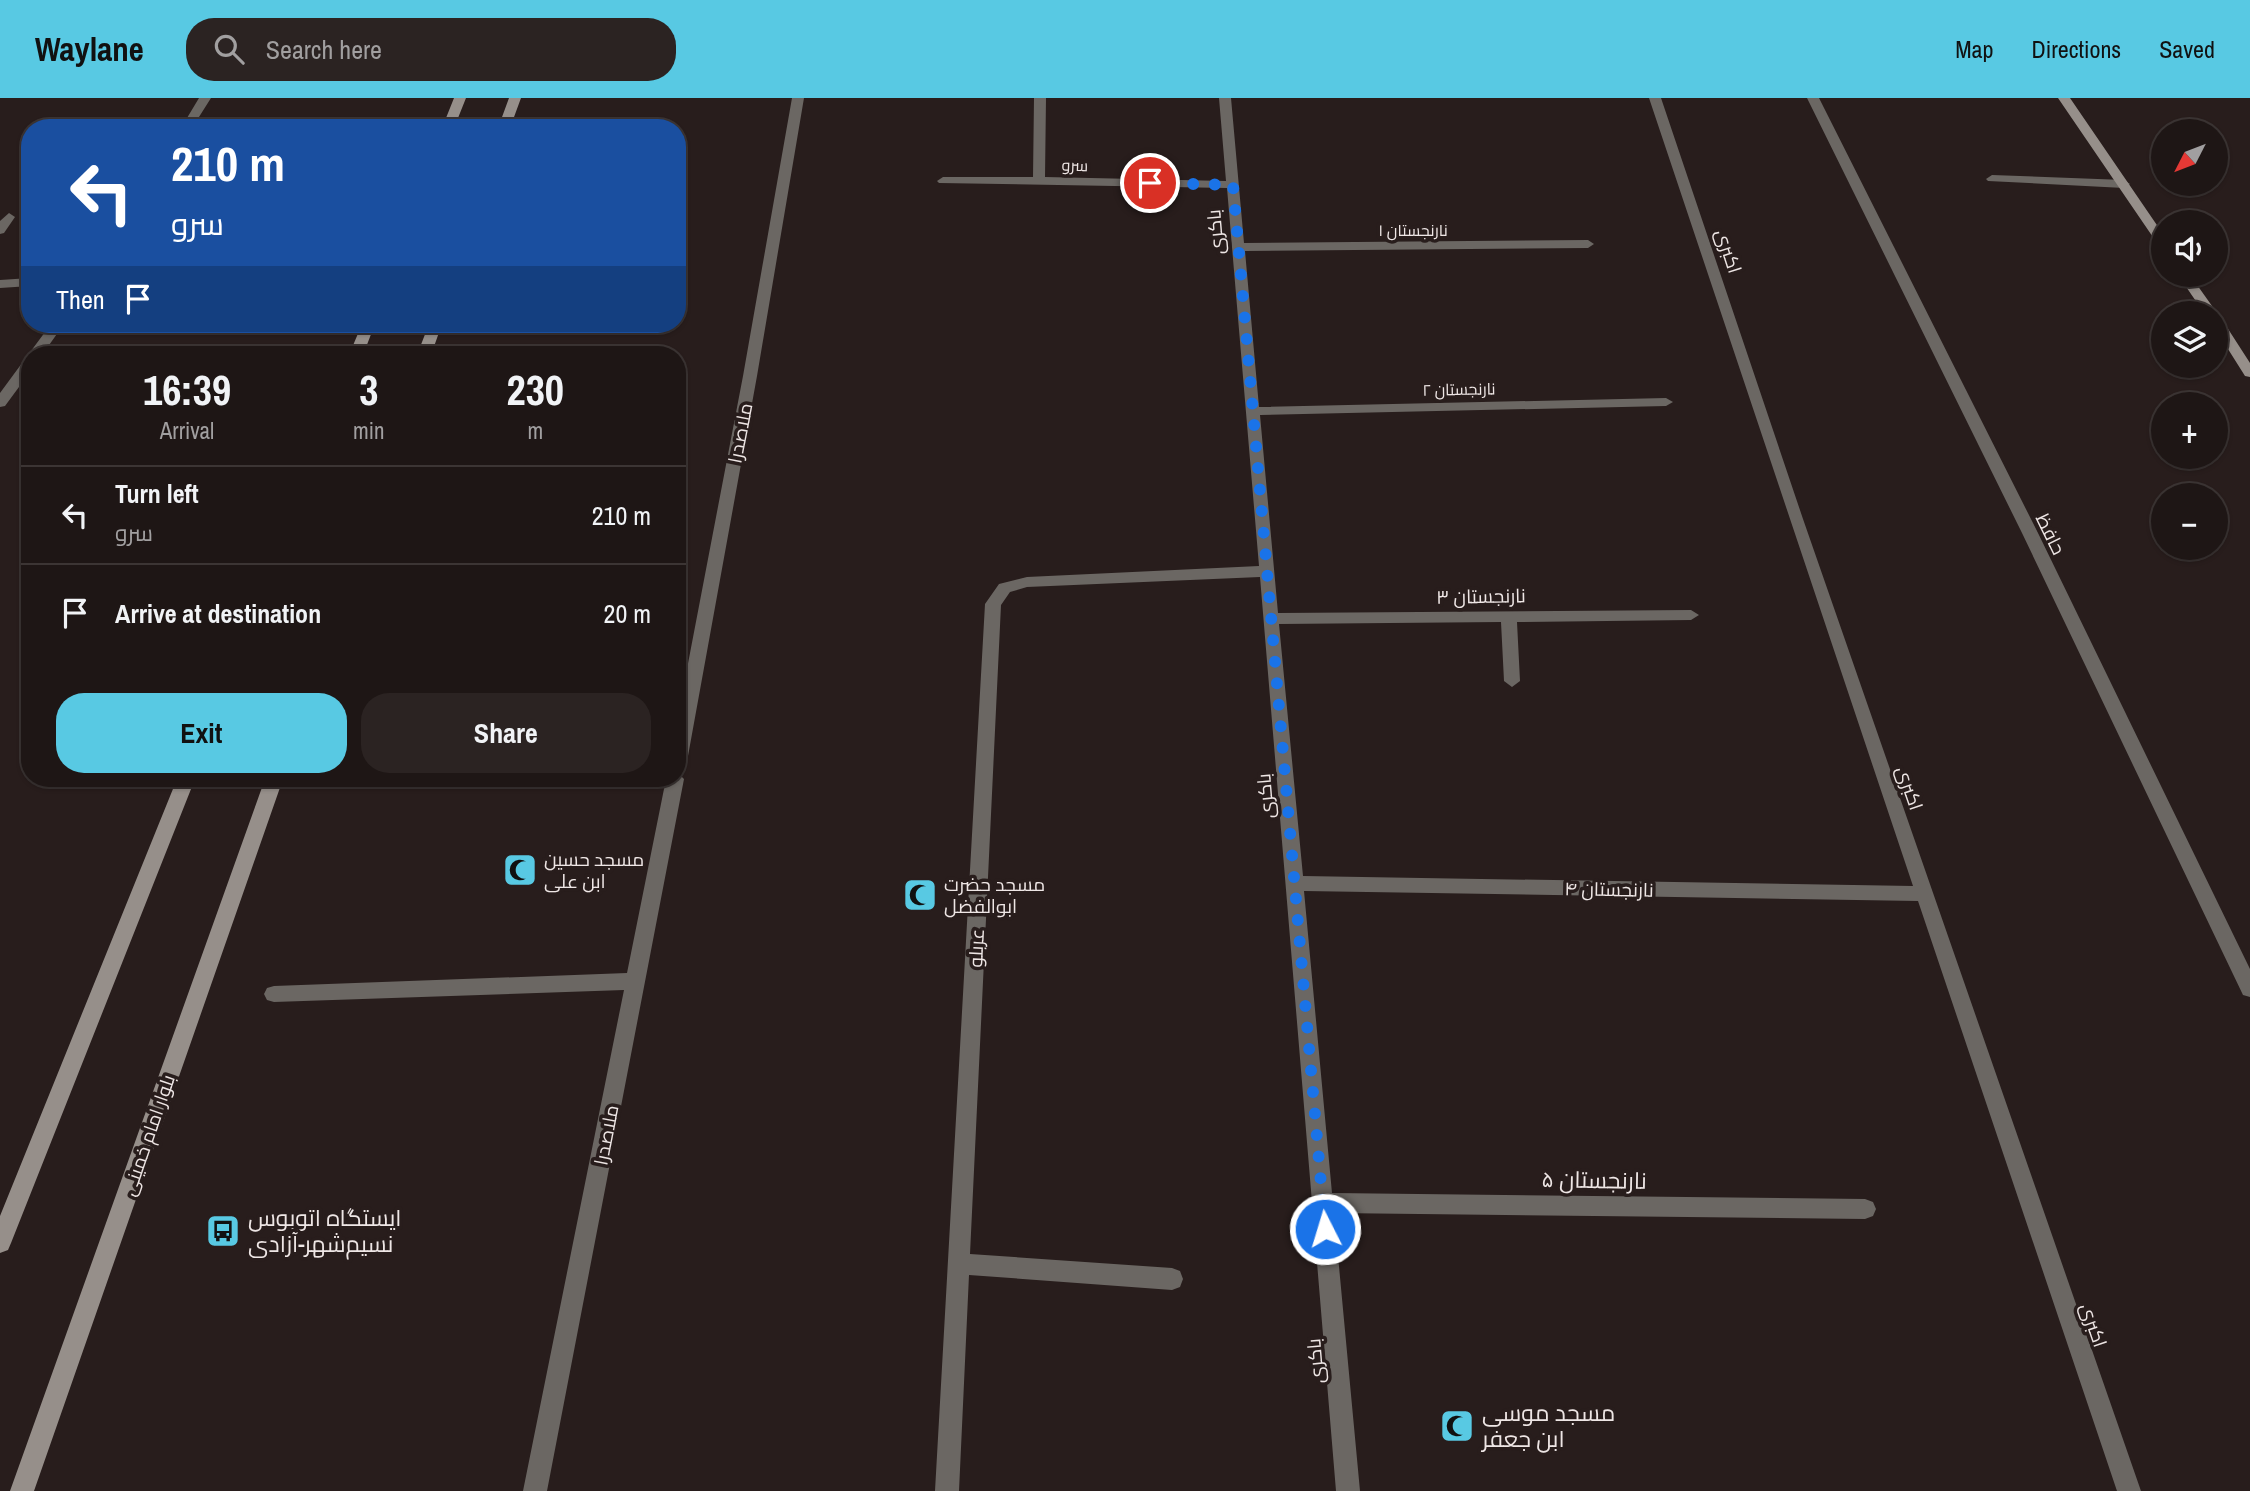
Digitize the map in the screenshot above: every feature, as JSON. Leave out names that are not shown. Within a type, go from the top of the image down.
[{"type":"main road","points":[[452,119],[460,98]]},
{"type":"main road","points":[[507,119],[515,98]]},
{"type":"main road","points":[[2064,98],[2151,225]]},
{"type":"main road","points":[[2228,339],[2250,373]]},
{"type":"main road","points":[[0,1243],[183,787]]},
{"type":"main road","name":"بلوار امام خمینی","points":[[22,1491],[271,787]]},
{"type":"street","points":[[192,119],[205,98]]},
{"type":"street","name":"ملاصدرا","points":[[686,719],[750,376],[798,98]]},
{"type":"street","name":"سرو","points":[[1040,98],[1040,180],[1233,185]]},
{"type":"street","name":"باکری","points":[[1225,98],[1348,1491]]},
{"type":"street","name":"اکبری","points":[[1656,98],[1924,894],[2129,1491]]},
{"type":"street","name":"حافظ","points":[[1813,98],[2024,521],[2250,989]]},
{"type":"street","points":[[1992,179],[2124,184]]},
{"type":"street","points":[[943,181],[1040,180]]},
{"type":"street","points":[[0,230],[4,217]]},
{"type":"street","name":"نارنجستان ۱","points":[[1238,247],[1588,244]]},
{"type":"street","points":[[0,284],[21,283]]},
{"type":"street","points":[[0,403],[21,374]]},
{"type":"street","name":"نارنجستان ۲","points":[[1253,411],[1666,402]]},
{"type":"street","name":"عربلو","points":[[947,1491],[993,604],[1005,588],[1027,582],[1266,571]]},
{"type":"street","name":"نارنجستان ۳","points":[[1271,619],[1691,615]]},
{"type":"street","points":[[1509,616],[1512,681]]},
{"type":"street","name":"ملاصدرا","points":[[535,1491],[673,787]]},
{"type":"street","name":"نارنجستان ۴","points":[[1294,883],[1924,894]]},
{"type":"street","points":[[274,994],[636,981]]},
{"type":"street","name":"نارنجستان ۵","points":[[1322,1203],[1865,1209]]},
{"type":"street","points":[[959,1264],[1172,1279]]},
{"type":"place","name":"مسجد حسین ابن علی","points":[[520,870]]},
{"type":"place","name":"مسجد حضرت ابوالفضل","points":[[920,895]]},
{"type":"place","name":"ایستگاه اتوبوس نسیم‌شهر-آزادی","points":[[223,1231]]},
{"type":"place","name":"مسجد موسی ابن جعفر","points":[[1457,1426]]},
{"type":"route","points":[[1150,183],[1233,185],[1325,1229]]}]
